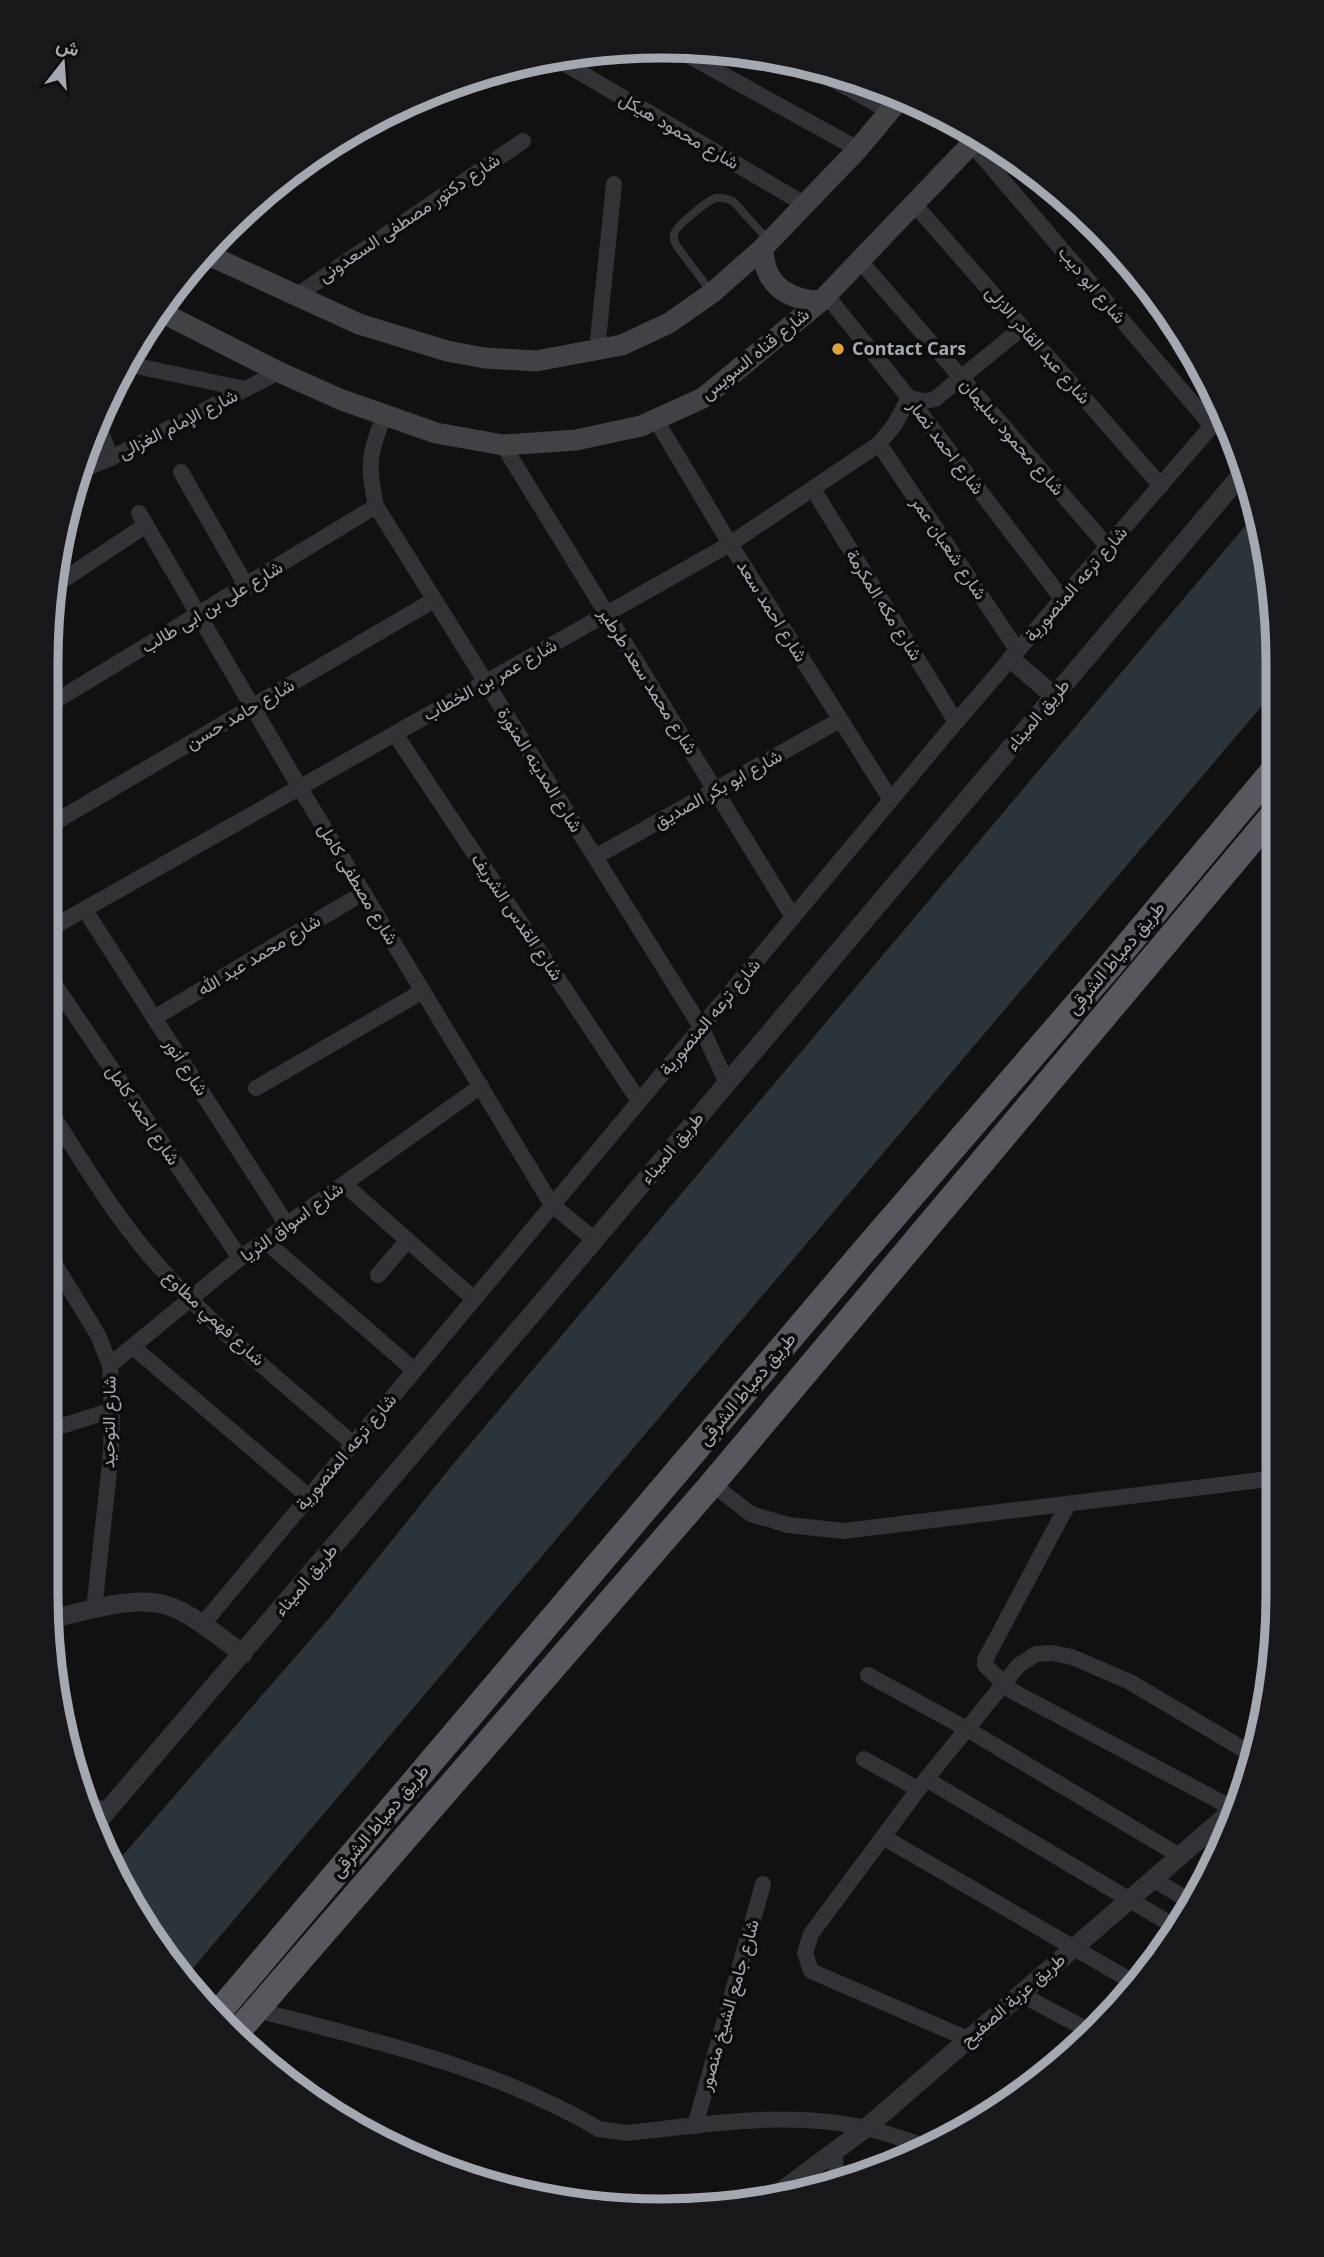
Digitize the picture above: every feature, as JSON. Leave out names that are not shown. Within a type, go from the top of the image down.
[{"type":"highway","name":"طريق دمياط الشرقى","points":[[222,2008],[1110,966],[1266,779]]},
{"type":"highway","name":"طريق دمياط الشرقى","points":[[241,2028],[712,1484],[1266,823]]},
{"type":"highway","points":[[1110,966],[1132,984]]},
{"type":"main road","points":[[214,258],[359,324],[412,341],[485,358],[536,360],[622,345],[669,323],[712,293],[806,205],[895,105]]},
{"type":"main road","name":"شارع قناه السويس","points":[[168,315],[279,372],[342,400],[436,433],[503,445],[576,440],[641,426],[703,398],[824,298],[862,262],[972,144]]},
{"type":"main road","points":[[766,244],[763,262],[769,276],[779,288],[806,301],[824,298]]},
{"type":"street","points":[[694,59],[858,149]]},
{"type":"street","name":"شارع محمود هيكل","points":[[568,65],[806,205]]},
{"type":"street","name":"شارع دكتور مصطفى السعدونى","points":[[296,296],[523,141]]},
{"type":"street","name":"شارع ابو ديب","points":[[987,153],[1212,426]]},
{"type":"street","points":[[597,350],[614,184]]},
{"type":"street","name":"شارع عبد القادر الازلى","points":[[915,205],[1161,486]]},
{"type":"street","name":"شارع محمود سليمان","points":[[862,262],[1108,547]]},
{"type":"street","name":"شارع احمد نصار","points":[[824,298],[909,398],[1063,600]]},
{"type":"street","points":[[909,398],[925,401],[935,399],[1022,328]]},
{"type":"street","points":[[136,366],[245,389]]},
{"type":"street","name":"شارع الإمام الغزالى","points":[[90,467],[279,372]]},
{"type":"street","name":"شارع عمر بن الخطاب","points":[[58,925],[730,544],[879,444],[895,425],[909,398]]},
{"type":"street","name":"شارع المدينه المنورة","points":[[385,414],[372,443],[369,475],[376,506],[701,1027],[727,1083]]},
{"type":"street","name":"شارع احمد سعد","points":[[656,420],[730,544],[891,800]]},
{"type":"street","name":"شارع ترعه المنصورية","points":[[202,1625],[956,722],[1216,422]]},
{"type":"street","points":[[102,437],[111,458]]},
{"type":"street","name":"شارع شعبان عمر","points":[[879,444],[1014,655]]},
{"type":"street","name":"شارع محمد سعد طرطير","points":[[503,445],[793,917]]},
{"type":"street","points":[[181,472],[247,587]]},
{"type":"street","name":"طريق الميناء","points":[[102,1818],[595,1240],[1238,479]]},
{"type":"street","name":"شارع مكه المكرمة","points":[[813,489],[956,722]]},
{"type":"street","name":"شارع على بن ابى طالب","points":[[58,699],[247,587],[376,506]]},
{"type":"street","name":"شارع مصطفى كامل","points":[[64,579],[143,519],[300,788],[552,1205],[595,1240]]},
{"type":"street","name":"شارع حامد حسن","points":[[58,821],[434,600]]},
{"type":"street","points":[[1014,655],[1054,696]]},
{"type":"street","name":"شارع ابو بكر الصديق","points":[[595,857],[840,720]]},
{"type":"street","name":"شارع القدس الشريف","points":[[395,734],[639,1101]]},
{"type":"street","name":"شارع محمد عبد الله","points":[[154,1018],[363,892]]},
{"type":"street","name":"شارع أنور","points":[[85,910],[287,1225]]},
{"type":"street","name":"شارع احمد كامل","points":[[58,990],[240,1258]]},
{"type":"street","points":[[256,1088],[423,991]]},
{"type":"street","name":"شارع اسواق الثريا","points":[[110,1365],[240,1258],[481,1086]]},
{"type":"street","name":"شارع فهمي مطاوع","points":[[58,1124],[108,1201],[148,1254],[190,1300],[353,1444]]},
{"type":"street","points":[[344,1184],[474,1299]]},
{"type":"street","points":[[378,1275],[408,1240]]},
{"type":"street","points":[[265,1241],[414,1370]]},
{"type":"street","name":"شارع التوحيد","points":[[58,1270],[91,1324],[110,1365],[111,1453],[94,1610]]},
{"type":"street","points":[[133,1347],[309,1497]]},
{"type":"street","points":[[58,1427],[112,1410]]},
{"type":"street","points":[[712,1484],[751,1514],[788,1525],[844,1531],[1266,1479]]},
{"type":"street","points":[[1068,1504],[985,1660],[985,1665],[1000,1680],[1001,1685],[1229,1802]]},
{"type":"street","points":[[59,1617],[147,1602],[171,1606],[243,1654]]},
{"type":"street","points":[[968,2039],[811,1971],[805,1953],[811,1934],[922,1784],[1019,1665],[1037,1654],[1052,1653],[1072,1657],[1130,1682],[1246,1751]]},
{"type":"street","points":[[868,1675],[967,1728],[1180,1856]]},
{"type":"street","points":[[864,1759],[922,1784],[1169,1923]]},
{"type":"street","name":"طريق عزبة الصفيح","points":[[788,2186],[866,2128],[1180,1856],[1217,1833]]},
{"type":"street","points":[[883,1837],[1128,1979]]},
{"type":"street","points":[[1154,1880],[1185,1898]]},
{"type":"street","name":"شارع جامع الشيخ منصور","points":[[695,2126],[763,1884]]},
{"type":"street","points":[[1020,1994],[1083,2027]]},
{"type":"street","points":[[257,2010],[447,2061],[507,2084],[612,2133],[750,2121],[807,2121],[866,2128],[915,2143]]},
{"type":"street","points":[[835,2152],[836,2173]]},
{"type":"lane","points":[[712,293],[676,245],[675,231],[680,226],[711,200],[726,198],[733,201],[766,244]]},
{"type":"shaded area","points":[[1249,521],[1265,622],[1266,701],[190,1972],[160,1931],[119,1860],[331,1616],[454,1463]]},
{"type":"place","name":"Contact Cars","points":[[838,349]]}]
